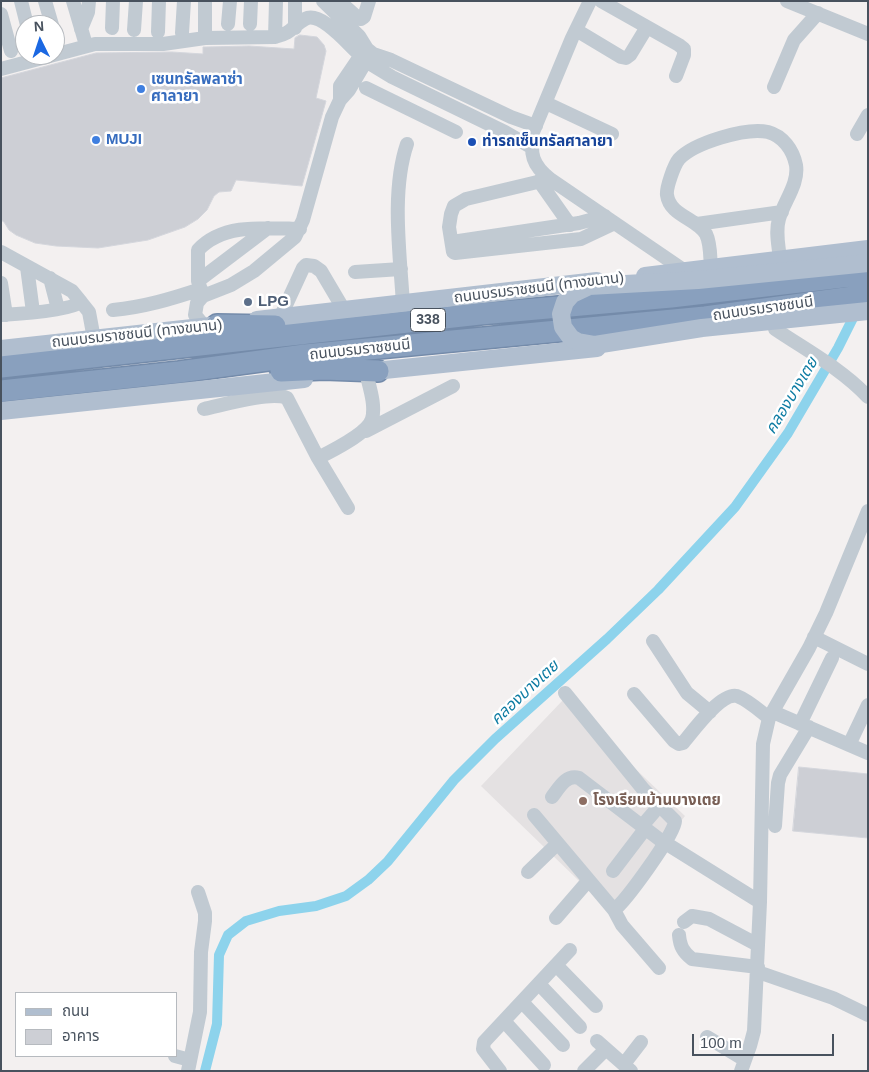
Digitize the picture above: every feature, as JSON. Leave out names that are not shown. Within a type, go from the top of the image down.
[{"type":"highway","name":"ถนนบรมราชชนนี","points":[[1,367],[348,319],[480,314],[671,297],[865,262]]},
{"type":"highway","name":"ถนนบรมราชชนนี","points":[[1,391],[179,372],[305,355],[705,317],[868,295]]},
{"type":"highway","points":[[211,326],[348,319]]},
{"type":"highway","points":[[179,372],[274,372],[324,369],[372,371]]},
{"type":"main road","name":"ถนนบรมราชชนนี (ทางขนาน)","points":[[1,349],[280,318],[348,319],[403,304],[780,260],[865,262]]},
{"type":"main road","points":[[865,262],[698,280],[589,286],[572,294],[565,302],[561,314],[563,326],[571,338],[578,342],[595,345],[702,328],[868,311]]},
{"type":"main road","points":[[1,410],[868,320]]},
{"type":"street","points":[[20,1],[24,15]]},
{"type":"street","points":[[45,1],[49,15]]},
{"type":"street","points":[[73,1],[86,45]]},
{"type":"street","points":[[81,29],[88,12],[89,1]]},
{"type":"street","points":[[112,28],[113,1]]},
{"type":"street","points":[[134,30],[136,1]]},
{"type":"street","points":[[158,32],[159,1]]},
{"type":"street","points":[[182,33],[184,1]]},
{"type":"street","points":[[205,1],[205,38]]},
{"type":"street","points":[[228,24],[230,1]]},
{"type":"street","points":[[250,24],[251,1]]},
{"type":"street","points":[[275,37],[276,1]]},
{"type":"street","points":[[295,1],[295,28]]},
{"type":"street","points":[[201,289],[218,291],[242,279],[288,244],[300,229],[304,220],[329,125],[340,100],[349,90],[366,57],[360,36],[323,1]]},
{"type":"street","points":[[340,2],[361,19],[369,1]]},
{"type":"street","points":[[570,224],[544,180],[543,174],[533,161],[531,147],[536,126],[590,1]]},
{"type":"street","points":[[601,1],[679,45],[684,50],[684,54],[676,76]]},
{"type":"street","points":[[787,1],[868,34]]},
{"type":"street","points":[[774,87],[794,40],[818,13]]},
{"type":"street","points":[[1,14],[11,51]]},
{"type":"street","points":[[1,69],[86,45],[163,44],[205,38],[275,37],[285,35],[305,19],[311,17],[322,20],[385,74],[505,132],[531,147]]},
{"type":"street","points":[[576,30],[621,57],[626,58],[630,55],[647,27]]},
{"type":"street","points":[[366,57],[435,81],[510,117],[536,126]]},
{"type":"street","points":[[425,117],[434,98],[435,81]]},
{"type":"street","points":[[366,88],[456,132]]},
{"type":"street","points":[[546,103],[612,134]]},
{"type":"street","points":[[857,134],[868,115]]},
{"type":"street","points":[[505,132],[510,117]]},
{"type":"street","points":[[710,268],[709,243],[706,234],[697,224],[672,207],[667,194],[672,172],[679,160],[696,147],[729,134],[767,132],[781,138],[789,146],[796,165],[795,180],[777,230],[780,260]]},
{"type":"street","points":[[403,304],[398,217],[398,176],[406,144]]},
{"type":"street","points":[[610,219],[570,224],[456,253],[453,252],[449,220],[454,206],[466,199],[544,180],[610,219],[685,271]]},
{"type":"street","points":[[697,224],[782,212]]},
{"type":"street","points":[[517,239],[581,239],[610,219]]},
{"type":"street","points":[[211,326],[195,315],[201,289],[198,250],[207,240],[228,232],[268,228],[300,229]]},
{"type":"street","points":[[112,310],[137,308],[201,289],[268,228]]},
{"type":"street","points":[[1,252],[72,292],[89,312],[94,339]]},
{"type":"street","points":[[280,318],[303,268],[314,266],[322,271],[348,319]]},
{"type":"street","points":[[26,267],[33,312]]},
{"type":"street","points":[[355,272],[401,269]]},
{"type":"street","points":[[50,278],[58,309]]},
{"type":"street","points":[[1,283],[4,315],[58,309],[81,302]]},
{"type":"street","points":[[775,329],[837,370],[868,397]]},
{"type":"street","points":[[356,436],[372,420],[372,371]]},
{"type":"street","points":[[318,458],[356,436],[453,386]]},
{"type":"street","points":[[204,409],[280,395],[287,398],[318,458],[348,508]]},
{"type":"street","points":[[707,1037],[743,1066],[754,1031],[758,970],[763,744],[771,715],[826,613],[868,511]]},
{"type":"street","points":[[814,637],[868,664]]},
{"type":"street","points":[[654,641],[687,693],[710,712]]},
{"type":"street","points":[[775,826],[780,775],[805,726],[832,658]]},
{"type":"street","points":[[566,692],[643,790],[675,822],[666,844],[614,910]]},
{"type":"street","points":[[634,694],[674,741],[679,744],[683,743],[721,700],[735,696],[771,715],[805,726],[868,752]]},
{"type":"street","points":[[849,745],[868,705]]},
{"type":"street","points":[[552,797],[566,780],[576,776],[666,844],[760,902]]},
{"type":"street","points":[[613,871],[654,812]]},
{"type":"street","points":[[534,815],[614,910],[622,925],[659,968]]},
{"type":"street","points":[[528,872],[557,844]]},
{"type":"street","points":[[556,918],[588,881]]},
{"type":"street","points":[[176,1057],[189,1066],[200,1012],[201,952],[205,913],[198,892]]},
{"type":"street","points":[[758,944],[709,919],[692,916],[682,928],[681,948],[692,959],[758,970],[833,998],[868,1015]]},
{"type":"street","points":[[500,1071],[483,1049],[483,1044],[570,950]]},
{"type":"street","points":[[556,965],[596,1006]]},
{"type":"street","points":[[539,984],[580,1027]]},
{"type":"street","points":[[522,1002],[563,1045]]},
{"type":"street","points":[[504,1021],[544,1065]]},
{"type":"street","points":[[584,1071],[601,1045],[627,1068],[640,1042]]},
{"type":"shaded area","name":"โรงเรียนบ้านบางเตย","points":[[563,700],[685,816],[610,911],[481,786]]},
{"type":"building","points":[[300,35],[317,37],[324,45],[326,51],[316,98],[326,101],[302,186],[236,180],[231,191],[219,192],[214,196],[207,210],[198,219],[185,227],[148,240],[98,248],[35,243],[16,235],[1,220],[1,78],[50,65],[65,65],[65,61],[96,53],[172,52],[203,54],[203,47],[249,46],[294,49],[295,38]]},
{"type":"building","points":[[799,767],[868,774],[868,838],[793,831]]},
{"type":"waterway","name":"คลองบางเตย","points":[[205,1071],[217,1024],[219,955],[228,935],[246,921],[279,911],[316,906],[346,896],[368,880],[388,861],[454,780],[495,739],[607,639],[658,590],[735,507],[788,433],[838,348],[857,310]]},
{"type":"place","name":"เซนทรัลพลาซ่า ศาลายา","points":[[141,89]]},
{"type":"place","name":"MUJI","points":[[96,140]]},
{"type":"place","name":"ท่ารถเซ็นทรัลศาลายา","points":[[472,142]]},
{"type":"place","name":"LPG","points":[[248,302]]},
{"type":"place","name":"โรงเรียนบ้านบางเตย","points":[[583,801]]}]
